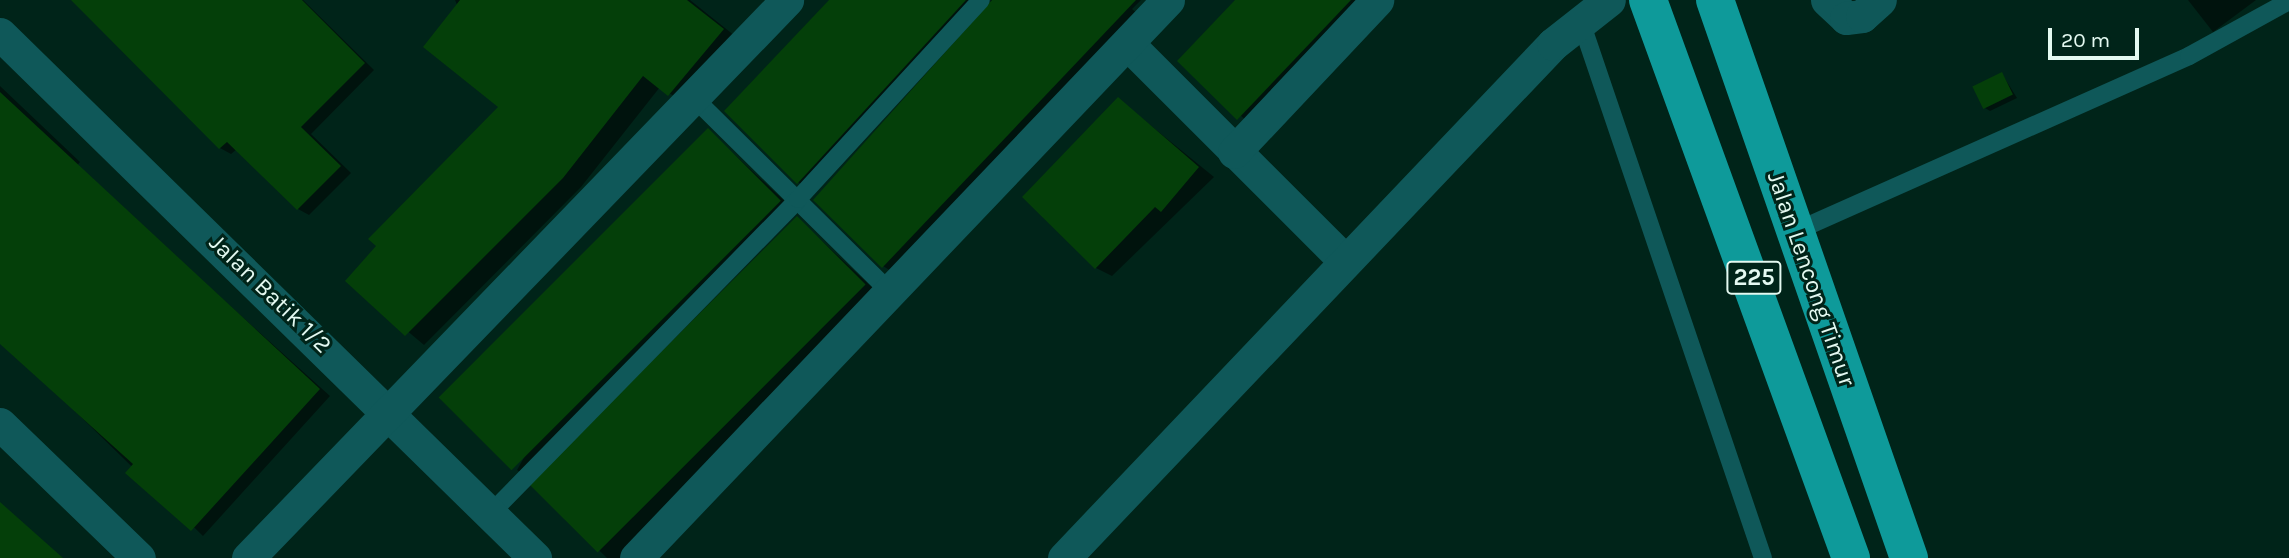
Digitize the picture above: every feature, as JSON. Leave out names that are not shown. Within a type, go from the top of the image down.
[{"type":"highway","name":"225","points":[[1648,0],[1851,558]]},
{"type":"highway","name":"Jalan Lencong Timur","points":[[1715,0],[1909,558]]},
{"type":"street","points":[[1234,152],[1377,0]]},
{"type":"street","points":[[1064,558],[1343,259],[1580,19],[1609,0]]},
{"type":"street","points":[[1837,9],[1862,16],[1880,0]]},
{"type":"street","points":[[636,558],[1129,45],[1161,2]]},
{"type":"street","points":[[248,558],[693,97],[776,3]]},
{"type":"street","name":"Jalan Batik 1/2","points":[[0,34],[390,409],[535,558]]},
{"type":"street","points":[[1129,45],[1343,259]]},
{"type":"street","points":[[0,424],[139,558]]},
{"type":"lane","points":[[491,513],[799,199],[981,0]]},
{"type":"lane","points":[[1794,232],[2189,56],[2289,1]]},
{"type":"lane","points":[[1580,19],[1763,558]]},
{"type":"lane","points":[[693,97],[891,293]]},
{"type":"building","points":[[71,0],[302,0],[365,63],[301,127],[341,166],[297,210],[227,142],[219,149]]},
{"type":"building","points":[[460,0],[687,0],[724,29],[668,96],[643,76],[563,178],[405,336],[345,281],[376,246],[368,239],[498,107],[423,47]]},
{"type":"building","points":[[829,0],[966,0],[797,184],[724,111]]},
{"type":"building","points":[[992,0],[1136,0],[882,268],[813,200]]},
{"type":"building","points":[[1235,0],[1351,0],[1237,120],[1177,61]]},
{"type":"building","points":[[2002,72],[2013,94],[1983,109],[1972,86]]},
{"type":"building","points":[[0,92],[320,389],[191,531],[125,473],[133,464],[0,344]]},
{"type":"building","points":[[1118,97],[1199,167],[1161,212],[1155,207],[1095,269],[1022,197]]},
{"type":"building","points":[[708,128],[781,201],[511,470],[439,397]]},
{"type":"building","points":[[797,216],[866,285],[598,553],[529,484]]},
{"type":"building","points":[[0,502],[63,558],[0,558]]}]
